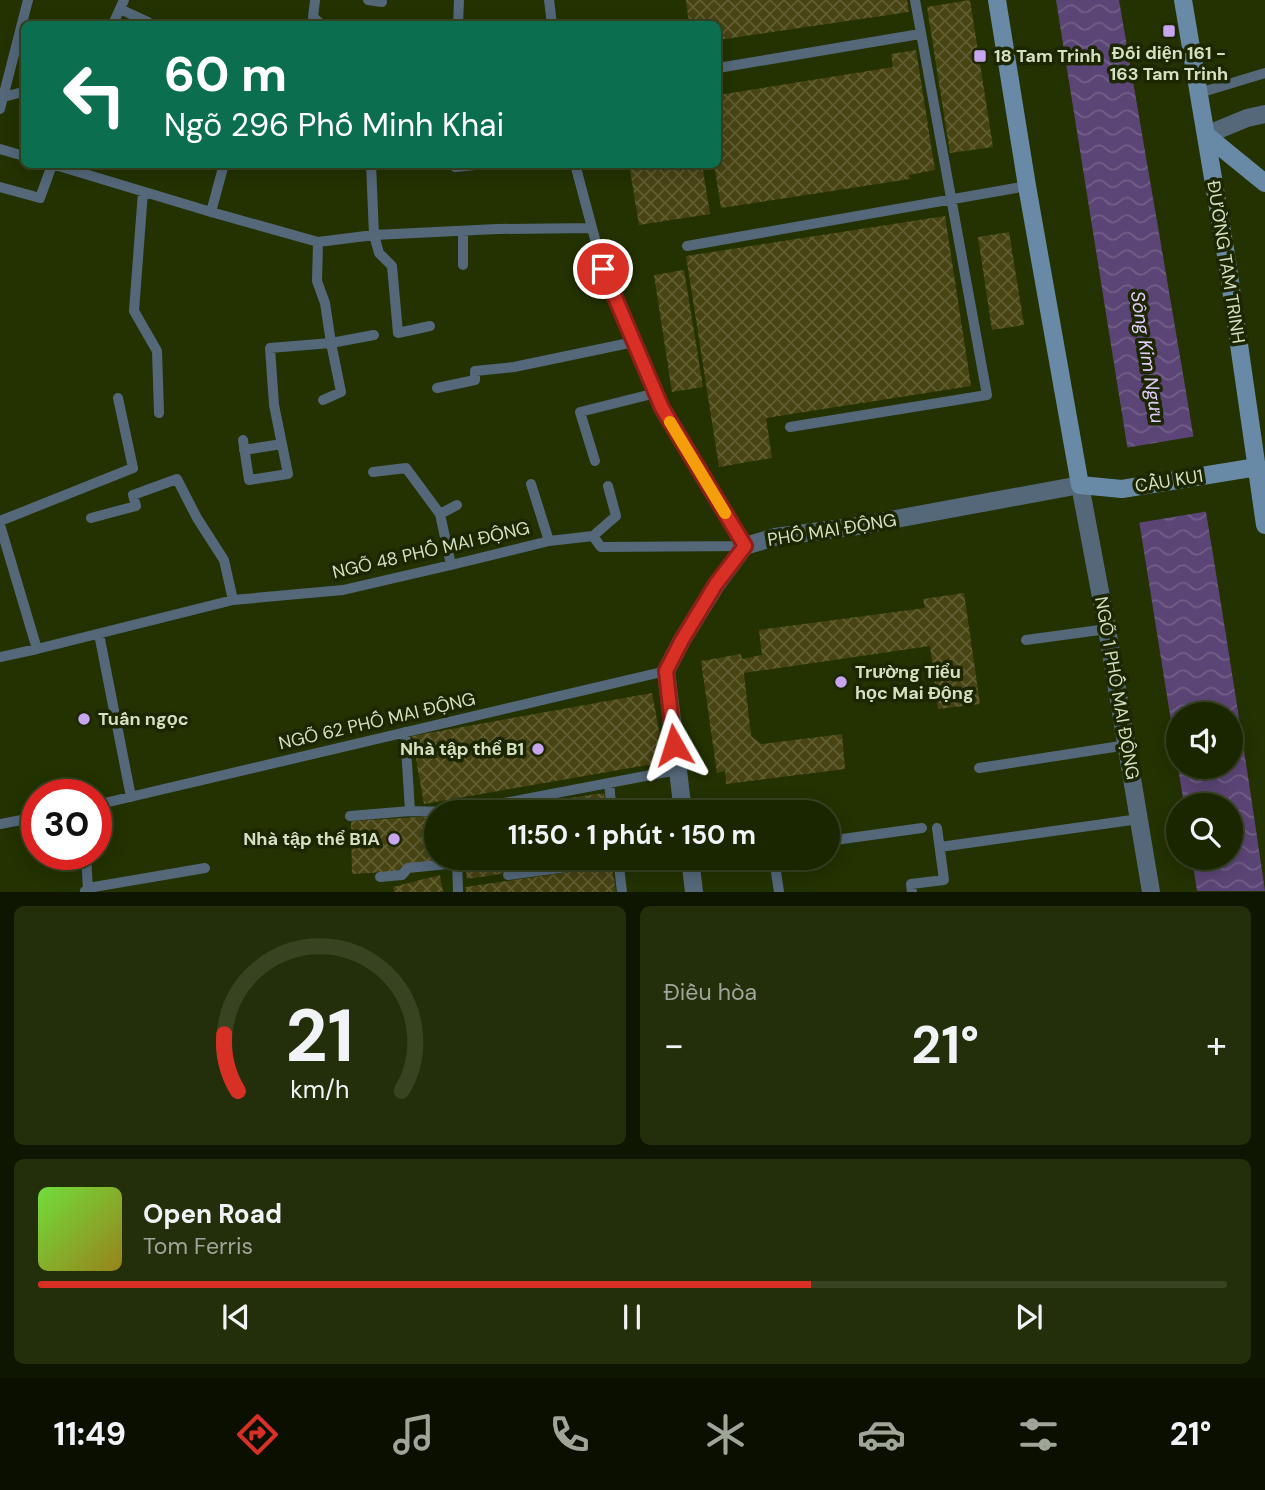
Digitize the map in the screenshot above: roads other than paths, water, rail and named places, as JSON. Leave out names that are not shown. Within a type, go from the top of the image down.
[{"type":"main road","points":[[997,0],[1080,485]]},
{"type":"main road","name":"ĐƯỜNG TAM TRINH","points":[[1183,0],[1227,261],[1265,525]]},
{"type":"main road","points":[[1206,135],[1265,183]]},
{"type":"main road","name":"CẦU KU1","points":[[1080,485],[1122,489],[1257,467]]},
{"type":"street","points":[[1206,135],[1247,118],[1265,114]]},
{"type":"street","name":"PHỐ MAI ĐỘNG","points":[[666,671],[716,584],[745,546],[775,537],[858,526],[1080,485]]},
{"type":"street","name":"NGÕ 1 PHỐ MAI ĐỘNG","points":[[1080,485],[1151,891]]},
{"type":"street","points":[[666,671],[681,800]]},
{"type":"street","points":[[691,870],[694,891]]},
{"type":"lane","points":[[24,21],[27,0]]},
{"type":"lane","points":[[315,0],[313,17],[318,21]]},
{"type":"lane","points":[[368,0],[382,3]]},
{"type":"lane","points":[[458,21],[459,0]]},
{"type":"lane","points":[[549,0],[552,21]]},
{"type":"lane","points":[[790,427],[987,395],[915,0]]},
{"type":"lane","points":[[114,21],[122,4],[147,21]]},
{"type":"lane","points":[[721,67],[920,34]]},
{"type":"lane","points":[[1,101],[21,36]]},
{"type":"lane","points":[[1199,93],[1265,73]]},
{"type":"lane","points":[[1,101],[21,93]]},
{"type":"lane","points":[[0,149],[21,155]]},
{"type":"lane","points":[[0,187],[40,198],[52,168]]},
{"type":"lane","points":[[63,168],[318,242],[374,235],[592,228]]},
{"type":"lane","points":[[211,212],[223,168]]},
{"type":"lane","points":[[371,168],[374,235],[379,253],[392,266],[398,333],[430,326]]},
{"type":"lane","points":[[576,168],[603,269],[662,408],[745,546]]},
{"type":"lane","points":[[687,246],[1027,186]]},
{"type":"lane","points":[[143,192],[134,311],[157,351],[159,413]]},
{"type":"lane","points":[[462,265],[463,231]]},
{"type":"lane","points":[[318,242],[317,281],[325,303],[341,392],[323,400]]},
{"type":"lane","points":[[282,444],[244,445],[249,480],[288,474],[282,444],[274,405],[270,348],[331,343],[374,335]]},
{"type":"lane","points":[[437,388],[475,380],[475,371],[523,365],[634,342]]},
{"type":"lane","points":[[519,352],[523,365]]},
{"type":"lane","points":[[595,461],[580,412],[656,393]]},
{"type":"lane","points":[[37,649],[0,523],[133,468],[118,398]]},
{"type":"lane","points":[[373,472],[406,468],[440,514],[452,565]]},
{"type":"lane","points":[[91,518],[136,506],[133,495],[177,479],[197,518],[224,560],[233,600]]},
{"type":"lane","points":[[531,484],[549,541]]},
{"type":"lane","points":[[593,536],[616,516],[608,486]]},
{"type":"lane","points":[[440,514],[457,505]]},
{"type":"lane","name":"NGÕ 48 PHỐ MAI ĐỘNG","points":[[0,657],[233,600],[343,590],[549,541],[593,536],[601,547],[745,546]]},
{"type":"lane","points":[[1026,640],[1107,629]]},
{"type":"lane","points":[[99,634],[131,797]]},
{"type":"lane","name":"NGÕ 62 PHỐ MAI ĐỘNG","points":[[112,801],[666,671]]},
{"type":"lane","points":[[405,732],[410,811]]},
{"type":"lane","points":[[979,768],[1127,745]]},
{"type":"lane","points":[[520,800],[677,770]]},
{"type":"lane","points":[[609,783],[611,800]]},
{"type":"lane","points":[[350,816],[424,811]]},
{"type":"lane","points":[[940,847],[1139,819]]},
{"type":"lane","points":[[0,824],[21,820]]},
{"type":"lane","points":[[840,839],[922,828]]},
{"type":"lane","points":[[912,891],[911,884],[944,880],[937,828]]},
{"type":"lane","points":[[380,877],[402,875],[408,868],[424,865]]},
{"type":"lane","points":[[86,870],[85,890],[205,868]]},
{"type":"lane","points":[[457,870],[458,891]]},
{"type":"lane","points":[[508,875],[542,870]]},
{"type":"lane","points":[[619,870],[621,891]]},
{"type":"lane","points":[[776,870],[779,891]]},
{"type":"water","name":"Sông Kim Ngưu","points":[[1056,0],[1119,0],[1236,702],[1168,702]]},
{"type":"water","points":[[1243,748],[1265,891],[1197,891],[1194,870],[1243,870],[1243,793],[1182,793],[1180,779],[1243,779]]},
{"type":"place","name":"Đối diện 161 - 163 Tam Trinh","points":[[1169,31]]},
{"type":"place","name":"18 Tam Trinh","points":[[980,56]]},
{"type":"place","name":"Trường Tiểu học Mai Động","points":[[841,682]]},
{"type":"place","name":"Tuấn ngọc","points":[[84,719]]},
{"type":"place","name":"Nhà tập thể B1","points":[[538,749]]},
{"type":"place","name":"Nhà tập thể B1A","points":[[394,839]]}]
